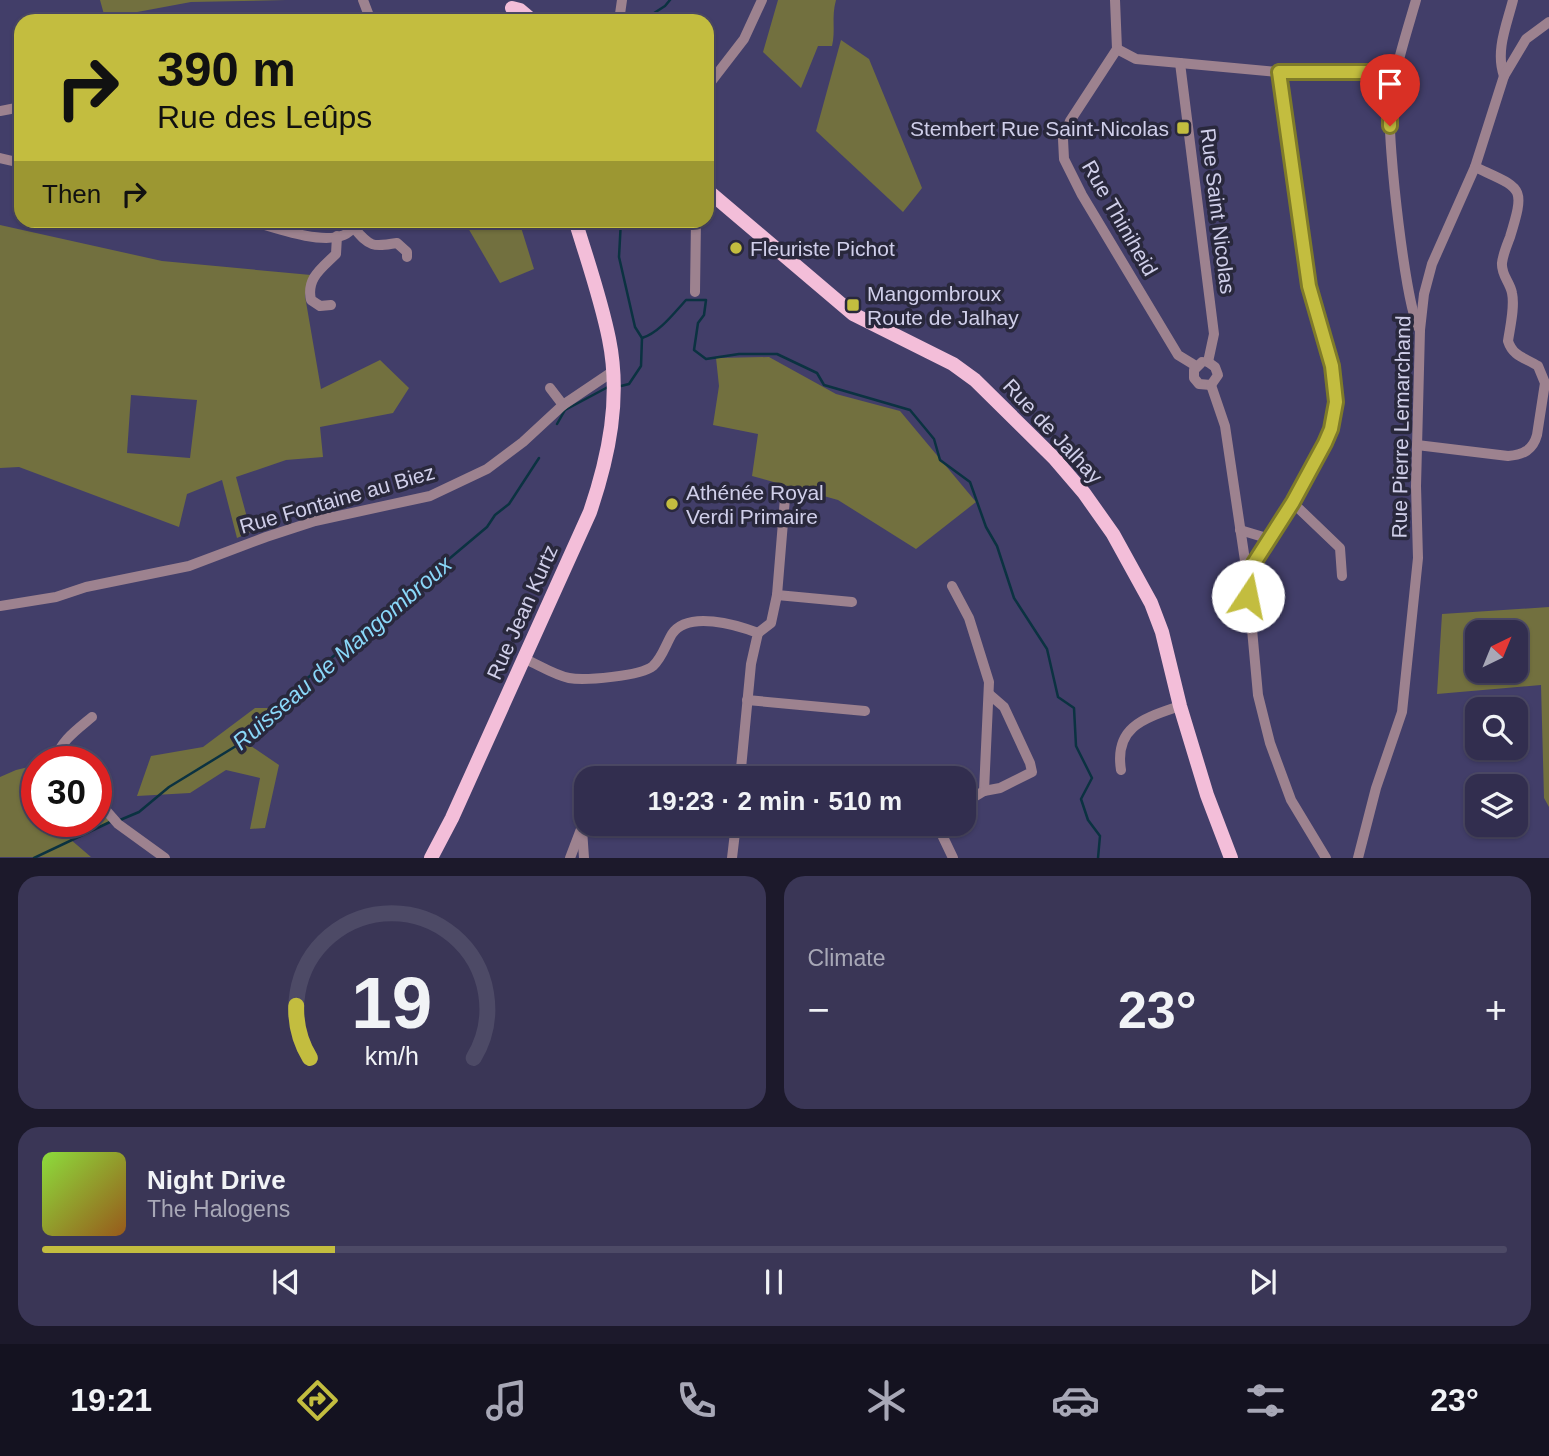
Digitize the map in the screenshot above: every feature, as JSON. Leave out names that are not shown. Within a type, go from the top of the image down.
[{"type":"main road","name":"Rue de Jalhay","points":[[714,196],[853,314],[941,358],[975,380],[1054,458],[1108,526],[1133,568],[1161,632],[1209,801],[1231,858]]},
{"type":"main road","name":"Rue Jean Kurtz","points":[[431,858],[447,829],[590,512],[603,474],[613,417],[610,340],[577,228]]},
{"type":"street","points":[[714,79],[744,39],[762,0]]},
{"type":"street","points":[[1115,0],[1117,49],[1136,59],[1279,72],[1396,74]]},
{"type":"street","points":[[1416,0],[1396,74],[1390,109],[1390,142],[1409,296],[1415,323],[1420,330]]},
{"type":"street","points":[[1504,76],[1500,65],[1502,42],[1513,0]]},
{"type":"street","name":"Rue Pierre Lemarchand","points":[[1358,858],[1374,794],[1402,712],[1418,558],[1417,445],[1423,294],[1432,264],[1475,167],[1504,76],[1526,39],[1549,22]]},
{"type":"street","name":"Rue Thiniheid","points":[[1117,49],[1070,121],[1063,139],[1064,159],[1082,195],[1178,355],[1196,366],[1193,374],[1196,381],[1203,386],[1210,385],[1218,375],[1215,367],[1208,362]]},
{"type":"street","name":"Rue Saint Nicolas","points":[[1180,64],[1214,334],[1208,362]]},
{"type":"street","points":[[1247,574],[1293,502],[1331,429],[1336,402],[1332,366],[1309,286],[1279,72]]},
{"type":"street","points":[[1417,445],[1508,456],[1527,451],[1537,435],[1545,383],[1538,366],[1521,358],[1508,341],[1513,296],[1503,273],[1502,261],[1520,206],[1519,195],[1508,182],[1475,167]]},
{"type":"street","points":[[280,228],[316,237],[345,235],[353,228]]},
{"type":"street","points":[[359,228],[368,244],[377,246],[397,243],[407,253],[407,257]]},
{"type":"street","points":[[695,292],[696,228]]},
{"type":"street","points":[[331,305],[320,306],[311,300],[309,291],[317,271],[337,254],[337,236]]},
{"type":"street","points":[[1196,366],[1208,362]]},
{"type":"street","name":"Rue Fontaine au Biez","points":[[0,606],[55,597],[86,587],[189,566],[315,521],[430,496],[487,469],[523,442],[563,405],[612,372]]},
{"type":"street","name":"Rue Thiniheid","points":[[1210,385],[1225,426],[1247,574],[1256,685],[1269,743],[1291,800],[1326,858]]},
{"type":"street","points":[[550,388],[563,405]]},
{"type":"street","points":[[741,766],[751,664],[758,633],[771,622],[777,595],[786,498]]},
{"type":"street","points":[[1293,502],[1340,548],[1342,576]]},
{"type":"street","points":[[1240,530],[1270,539]]},
{"type":"street","points":[[952,586],[969,618],[985,664],[989,694],[984,790]]},
{"type":"street","points":[[777,595],[852,602]]},
{"type":"street","points":[[524,659],[566,678],[580,679],[642,671],[653,666],[674,631],[683,624],[695,621],[737,625],[758,633]]},
{"type":"street","points":[[976,795],[984,790],[1000,788],[1032,772],[1004,707],[989,694]]},
{"type":"street","points":[[747,699],[865,710]]},
{"type":"street","points":[[1121,770],[1120,746],[1126,735],[1137,725],[1180,706]]},
{"type":"street","points":[[60,746],[92,717]]},
{"type":"street","points":[[112,817],[164,858]]},
{"type":"street","points":[[570,858],[579,836]]},
{"type":"street","points":[[583,836],[584,858]]},
{"type":"street","points":[[732,858],[735,836]]},
{"type":"street","points":[[943,836],[953,858]]},
{"type":"shaded area","points":[[100,0],[286,0],[191,2],[126,14],[104,14]]},
{"type":"shaded area","points":[[778,0],[836,0],[832,46],[818,46],[801,88],[763,52]]},
{"type":"shaded area","points":[[841,40],[869,59],[922,188],[903,212],[816,131]]},
{"type":"shaded area","points":[[0,225],[162,261],[311,275],[305,296],[321,389],[380,360],[409,388],[393,413],[320,427],[323,457],[286,460],[236,477],[251,532],[237,538],[222,480],[187,494],[179,527],[19,467],[0,468]],"holes":[[[131,395],[197,400],[190,458],[127,453]]]},
{"type":"shaded area","points":[[468,228],[521,228],[534,269],[500,283]]},
{"type":"shaded area","points":[[769,357],[836,394],[900,411],[976,502],[916,549],[838,500],[752,476],[758,434],[713,425],[719,386],[716,358]]},
{"type":"shaded area","points":[[1549,607],[1549,807],[1544,798],[1541,685],[1437,694],[1442,614]]},
{"type":"shaded area","points":[[255,708],[271,708],[251,746],[279,765],[265,828],[250,829],[260,778],[226,770],[190,793],[137,796],[151,756],[203,747]]},
{"type":"shaded area","points":[[21,769],[21,837],[75,837],[70,839],[91,857],[0,857],[0,777]]},
{"type":"waterway","name":"Ruisseau de Mangombroux","points":[[653,14],[670,0]]},
{"type":"waterway","name":"Ruisseau de Mangombroux","points":[[621,228],[619,257],[635,327],[642,338],[641,366],[629,384],[621,386]]},
{"type":"waterway","points":[[642,338],[660,327],[686,300],[706,300],[704,315],[698,323],[694,350],[706,359],[739,354],[777,354],[817,373],[824,385],[910,410],[934,439],[940,460],[970,482],[986,527],[997,546],[1014,598],[1047,649],[1058,697],[1074,708],[1076,746],[1092,778],[1081,799],[1088,820],[1100,836],[1098,858]]},
{"type":"waterway","name":"Ruisseau de Mangombroux","points":[[557,424],[565,410],[608,387]]},
{"type":"waterway","name":"Ruisseau de Mangombroux","points":[[120,820],[139,812],[169,787],[236,746],[241,737],[279,702],[487,527],[495,515],[509,504],[539,458]]},
{"type":"waterway","name":"Ruisseau de Mangombroux","points":[[34,858],[78,837]]},
{"type":"place","name":"Stembert Rue Saint-Nicolas","points":[[1183,128]]},
{"type":"place","name":"Fleuriste Pichot","points":[[736,248]]},
{"type":"place","name":"Mangombroux Route de Jalhay","points":[[853,305]]},
{"type":"place","name":"Athénée Royal Verdi Primaire","points":[[672,504]]},
{"type":"route","points":[[1248,596],[1247,574],[1293,502],[1325,443],[1331,429],[1336,402],[1332,366],[1309,286],[1279,72],[1396,74],[1390,126]]}]
